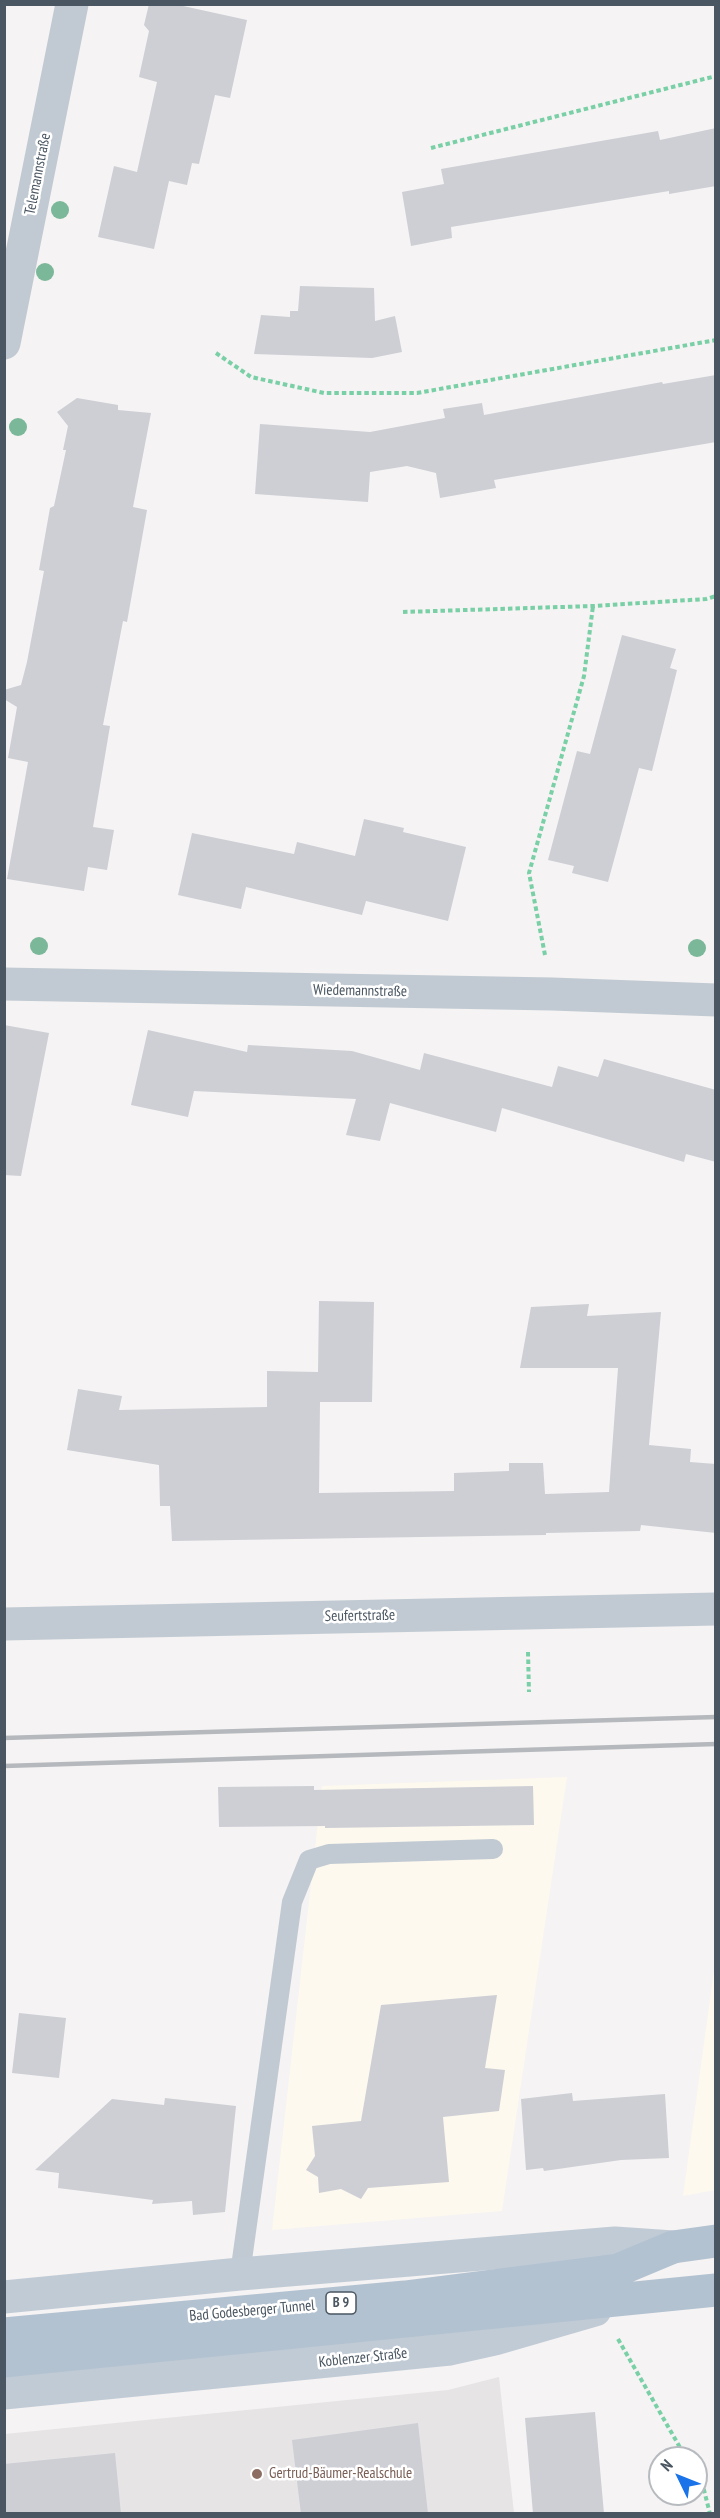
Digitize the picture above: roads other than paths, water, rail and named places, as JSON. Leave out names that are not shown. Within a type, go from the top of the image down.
[{"type":"main road","name":"B 9","points":[[673,2247],[716,2241]]},
{"type":"main road","points":[[4,2297],[240,2274],[615,2243],[673,2247]]},
{"type":"main road","name":"Bad Godesberger Tunnel","points":[[4,2334],[405,2297],[618,2270],[673,2247]]},
{"type":"main road","name":"Koblenzer Straße","points":[[4,2393],[450,2349],[495,2339],[634,2299],[716,2290]]},
{"type":"main road","name":"Bad Godesberger Tunnel","points":[[4,2361],[634,2299]]},
{"type":"street","name":"Telemannstraße","points":[[6,323],[72,4]]},
{"type":"street","name":"Wiedemannstraße","points":[[4,984],[552,994],[716,1000]]},
{"type":"street","name":"Seufertstraße","points":[[4,1624],[716,1609]]},
{"type":"lane","points":[[240,2274],[292,1902],[309,1860],[329,1854],[493,1849]]},
{"type":"railway","points":[[4,1738],[716,1717]]},
{"type":"railway","points":[[4,1766],[716,1744]]},
{"type":"place","name":"Gertrud-Bäumer-Realschule","points":[[257,2474]]}]
